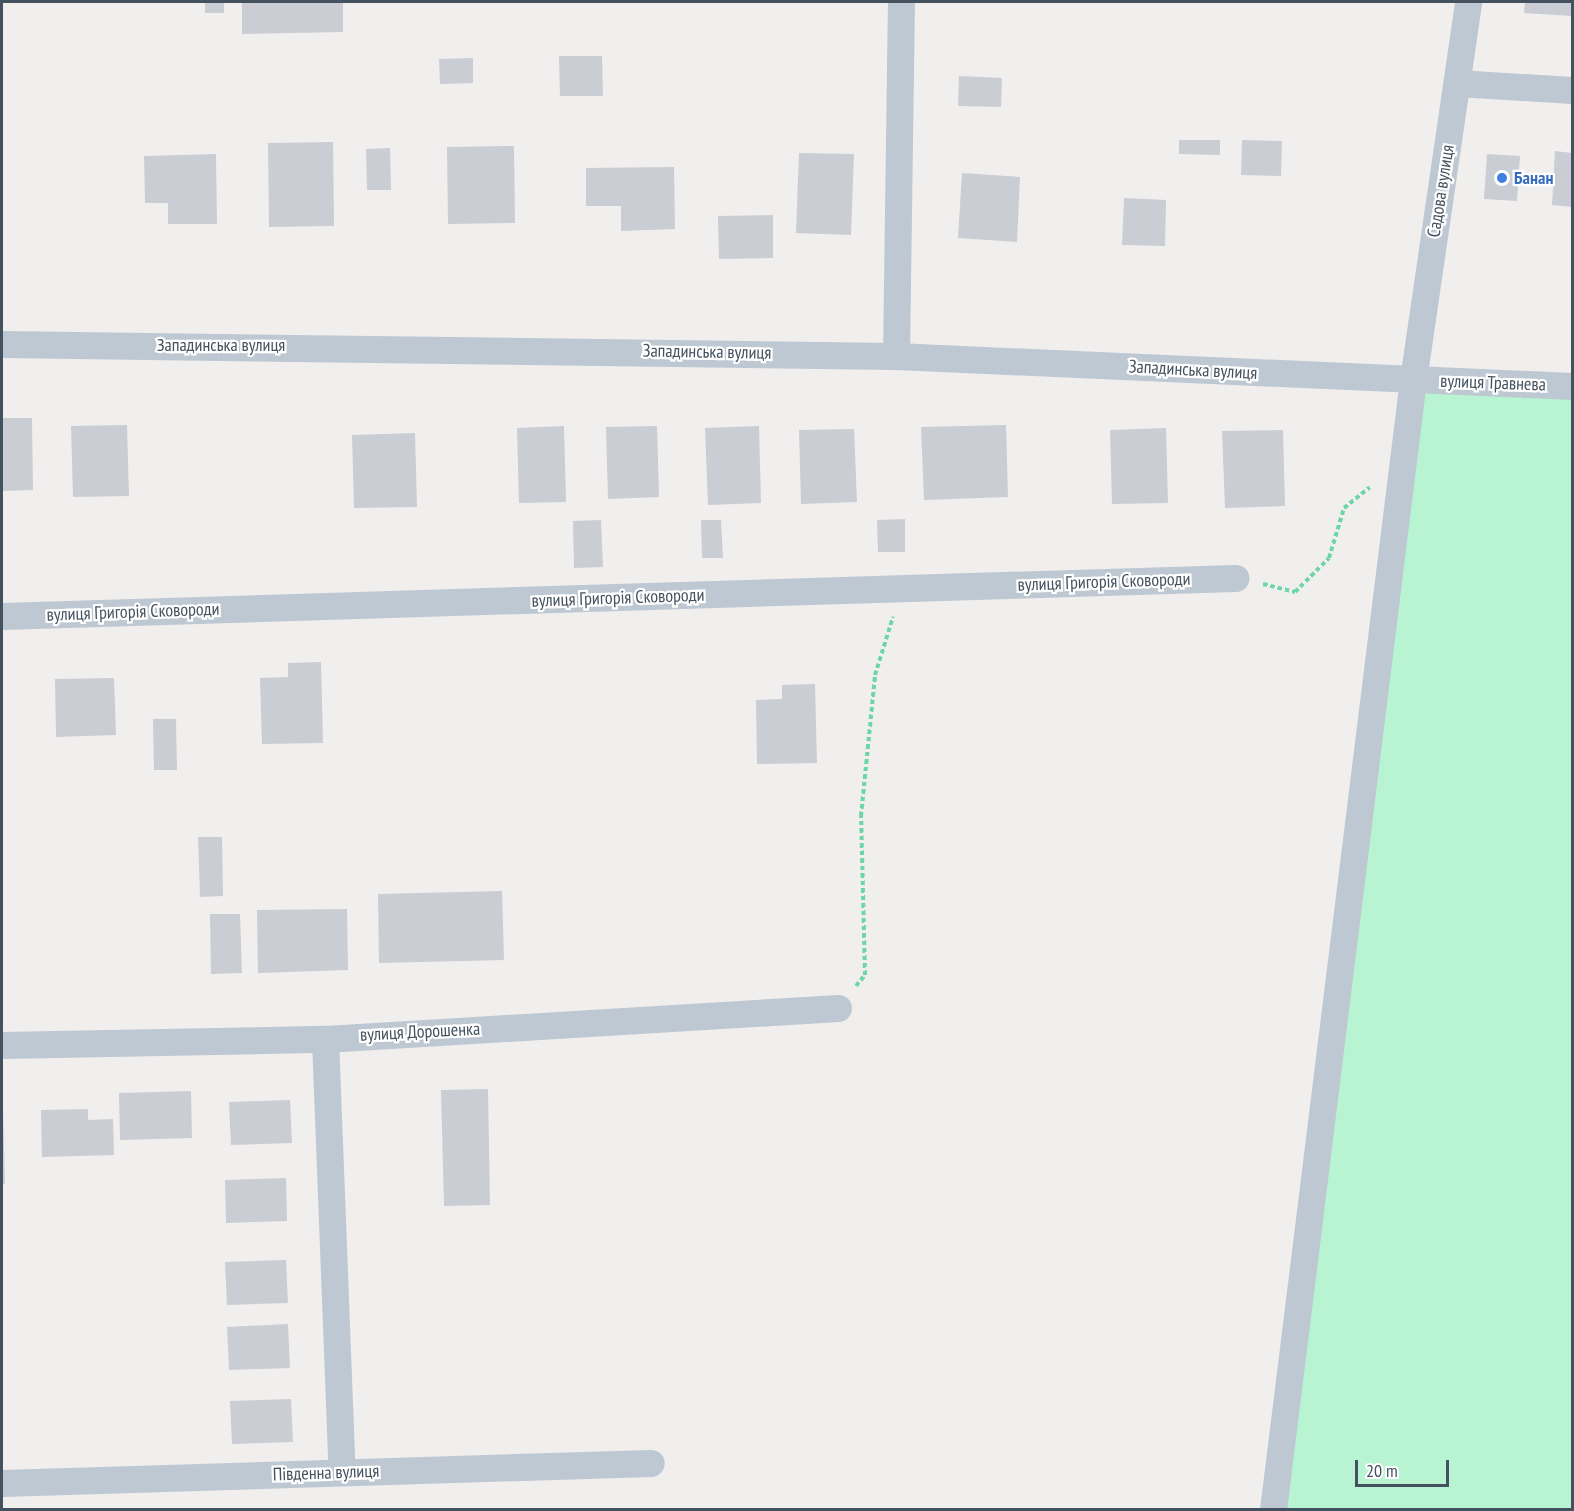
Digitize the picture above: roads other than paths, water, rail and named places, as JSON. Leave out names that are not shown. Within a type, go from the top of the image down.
[{"type":"street","points":[[896,356],[901,2]]},
{"type":"street","name":"Садова вулиця","points":[[1273,1509],[1403,455],[1468,2]]},
{"type":"street","points":[[1457,83],[1572,90]]},
{"type":"street","name":"Западинська вулиця","points":[[2,344],[896,356],[1413,380]]},
{"type":"street","name":"вулиця Травнева","points":[[1413,380],[1572,386]]},
{"type":"street","name":"вулиця Григорія Сковороди","points":[[2,616],[1235,578]]},
{"type":"street","name":"вулиця Дорошенка","points":[[2,1045],[325,1039],[838,1008]]},
{"type":"street","points":[[325,1039],[342,1472]]},
{"type":"street","name":"Південна вулиця","points":[[2,1483],[651,1463]]},
{"type":"place","name":"Банан","points":[[1502,178]]}]
